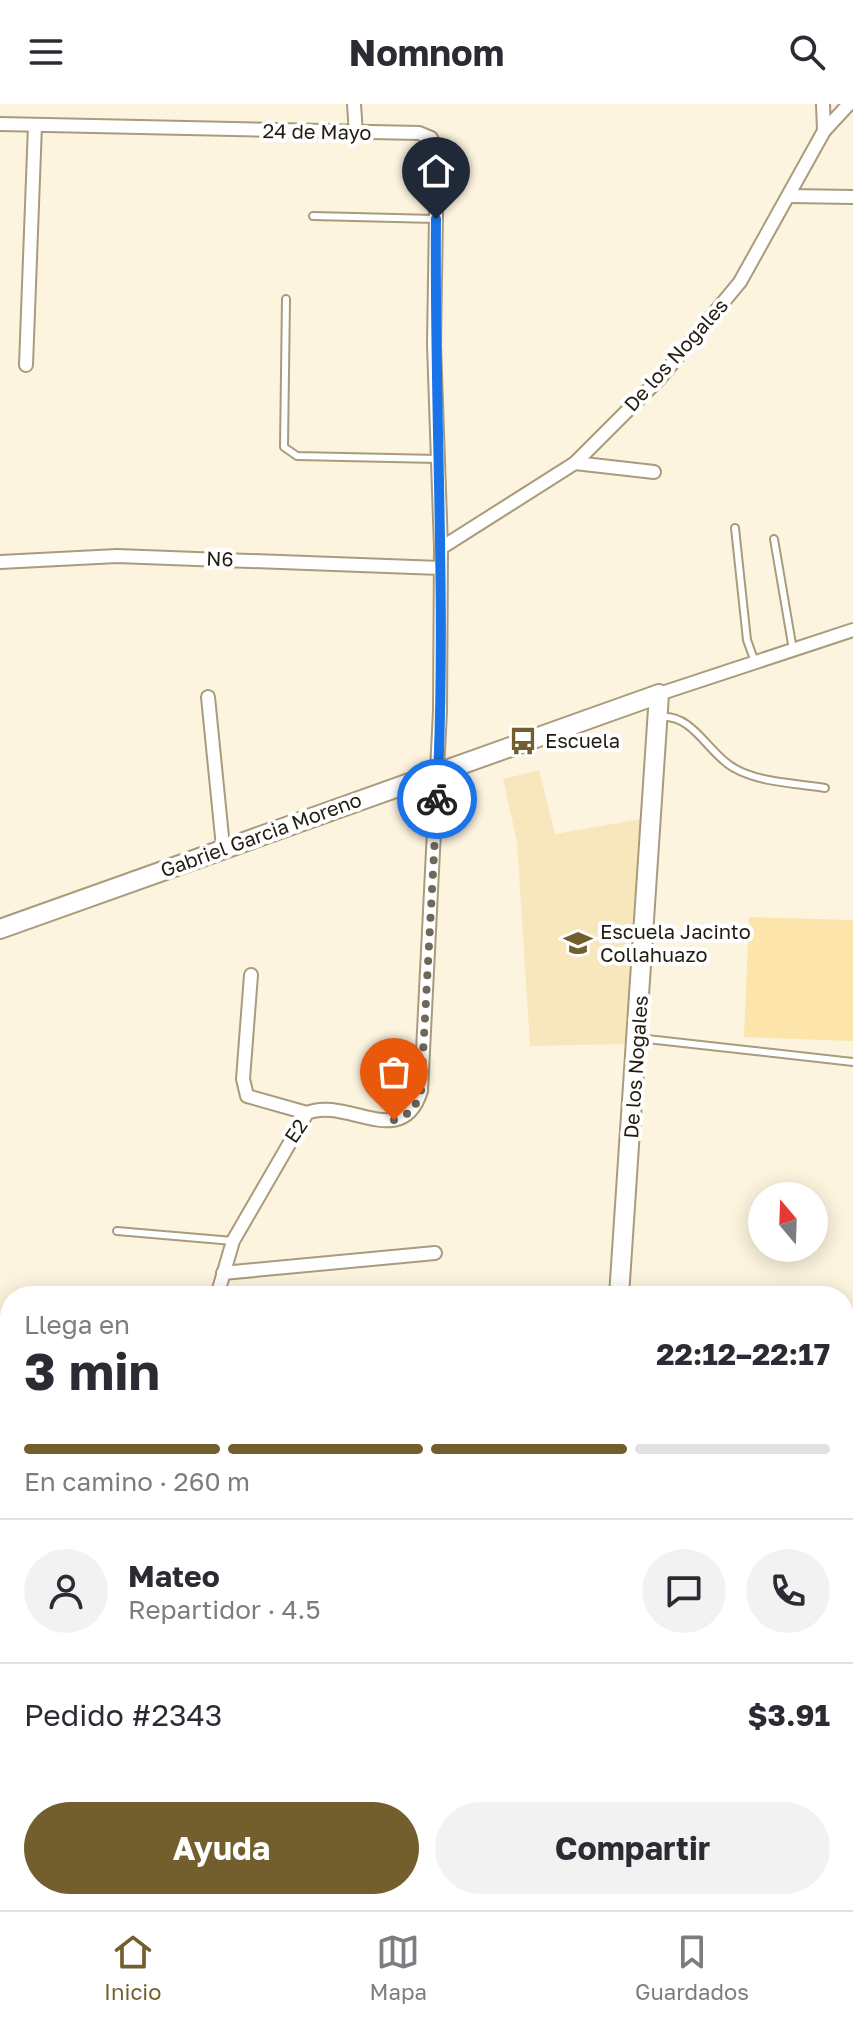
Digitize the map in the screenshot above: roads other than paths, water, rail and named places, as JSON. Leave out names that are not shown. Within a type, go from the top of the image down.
[{"type":"street","points":[[354,104],[356,134]]},
{"type":"street","points":[[823,104],[824,131]]},
{"type":"street","name":"De los Nogales","points":[[441,548],[575,463],[661,377],[740,282],[824,131],[849,104]]},
{"type":"street","name":"24 de Mayo","points":[[0,124],[419,133],[431,138],[437,150],[441,548],[439,771]]},
{"type":"street","points":[[26,365],[35,125]]},
{"type":"street","points":[[790,196],[853,197]]},
{"type":"street","points":[[575,463],[654,472]]},
{"type":"street","name":"N6","points":[[0,562],[117,556],[357,562],[440,568]]},
{"type":"street","name":"Gabriel Garcia Moreno","points":[[0,929],[439,771],[853,630]]},
{"type":"street","name":"De los Nogales","points":[[620,1286],[661,694]]},
{"type":"street","points":[[208,697],[223,847]]},
{"type":"street","name":"E2","points":[[220,1286],[233,1241],[307,1113],[318,1111],[394,1120],[409,1115],[417,1106],[421,1091],[439,771]]},
{"type":"street","points":[[251,975],[243,1079],[247,1096],[307,1113]]},
{"type":"street","points":[[223,1273],[435,1253]]},
{"type":"lane","points":[[313,216],[436,219]]},
{"type":"lane","points":[[286,299],[284,447],[288,452],[297,456],[438,459]]},
{"type":"lane","points":[[735,528],[747,640],[755,663]]},
{"type":"lane","points":[[774,539],[793,650]]},
{"type":"lane","points":[[660,717],[681,721],[733,768],[764,778],[825,788]]},
{"type":"lane","points":[[638,1038],[853,1062]]},
{"type":"lane","points":[[117,1231],[233,1241]]},
{"type":"place","name":"Escuela","points":[[523,741]]},
{"type":"place","name":"Escuela Jacinto Collahuazo","points":[[578,943]]}]
